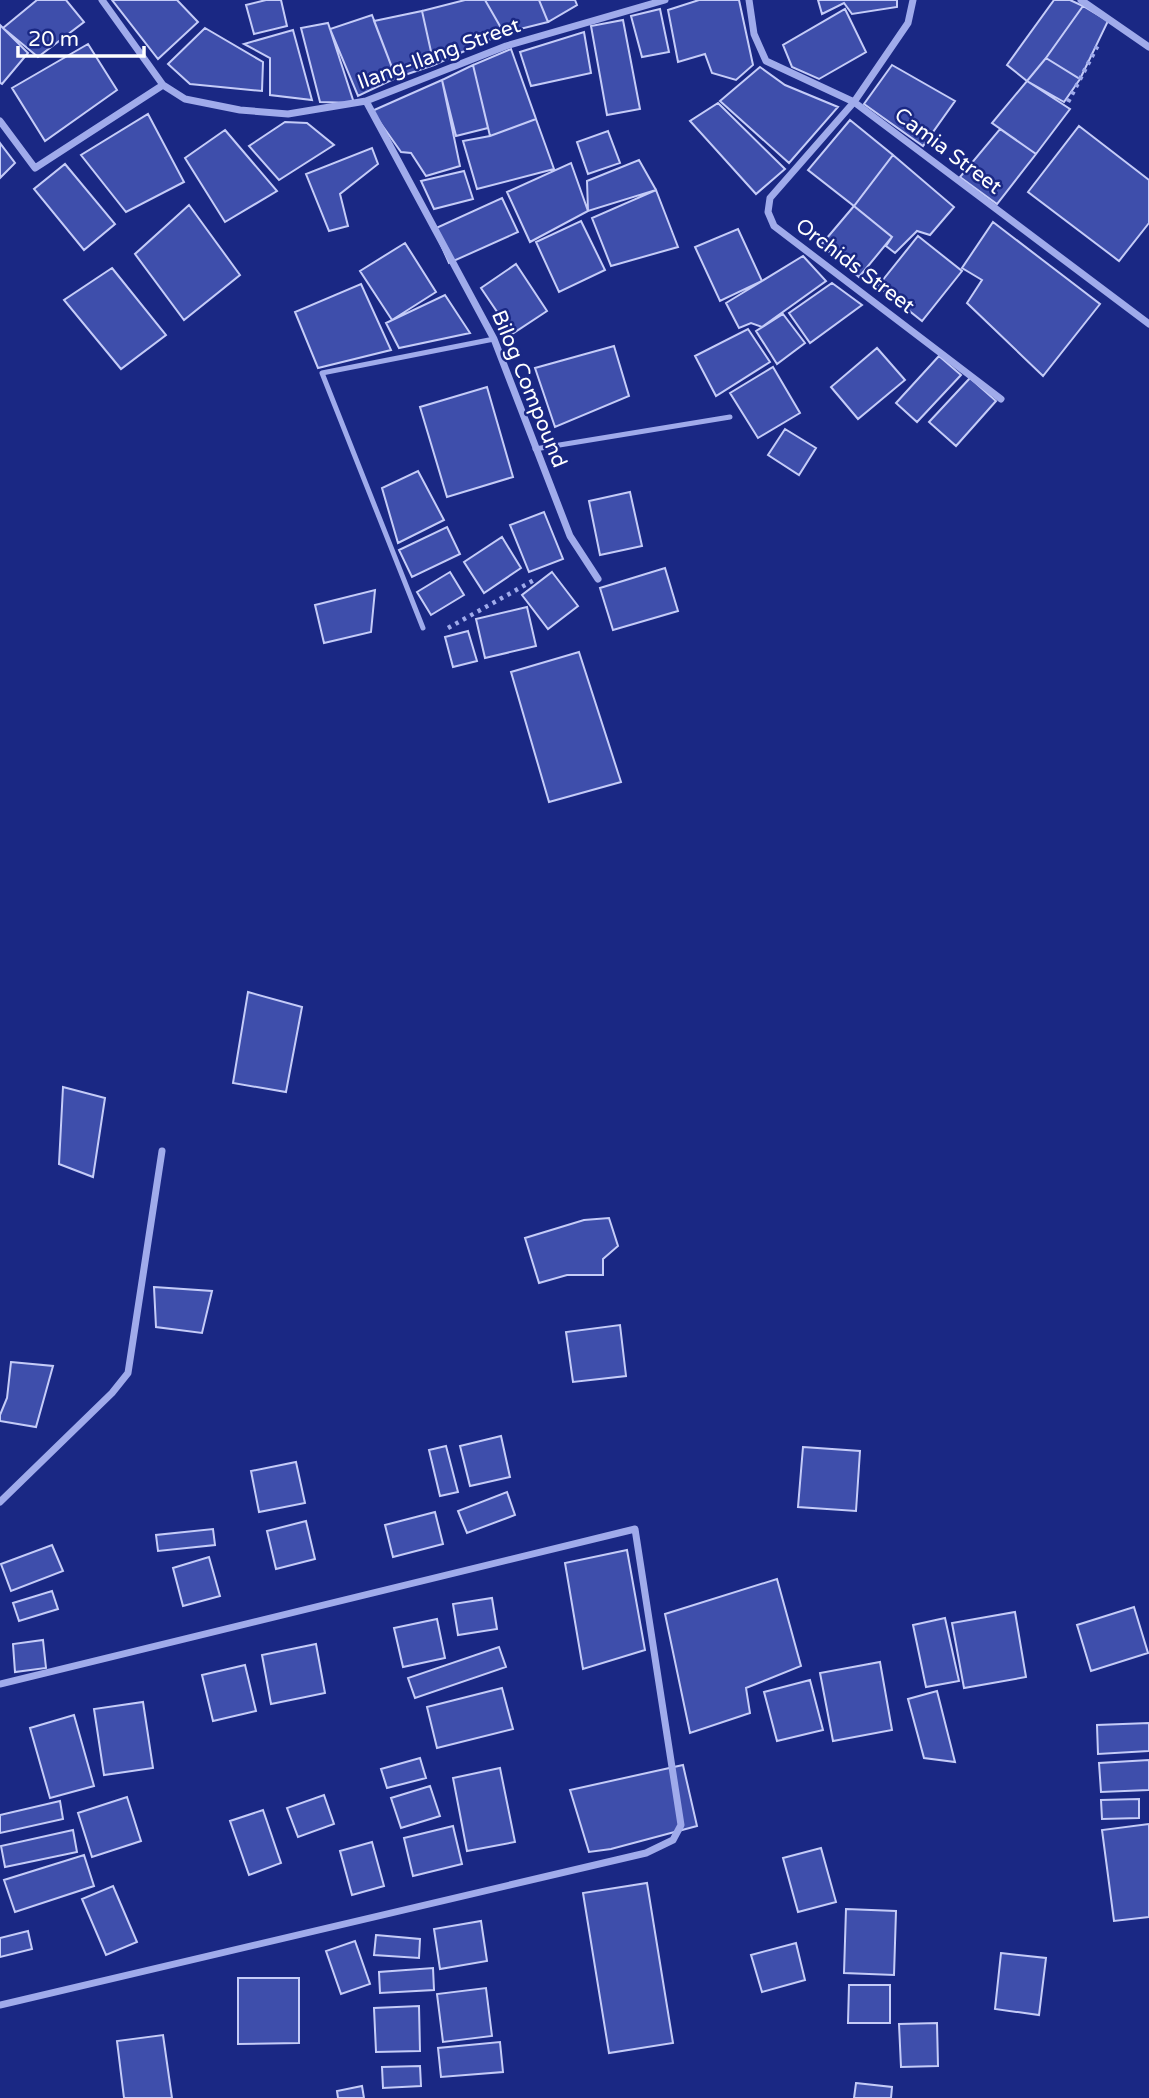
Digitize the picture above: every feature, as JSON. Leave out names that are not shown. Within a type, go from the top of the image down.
[{"type":"street","name":"Ilang-Ilang Street","points":[[102,0],[163,85],[185,99],[240,110],[288,114],[366,101],[506,46],[665,0]]},
{"type":"street","name":"Camia Street","points":[[749,0],[754,34],[766,61],[854,102],[1149,324]]},
{"type":"street","name":"Orchids Street","points":[[914,0],[908,23],[854,102],[770,198],[768,212],[774,226],[1001,399]]},
{"type":"street","points":[[1081,0],[1149,47]]},
{"type":"street","points":[[0,121],[35,168],[163,85]]},
{"type":"street","name":"Bilog Compound","points":[[366,101],[494,339],[570,536],[598,579]]},
{"type":"street","points":[[0,1502],[112,1393],[128,1373],[162,1151]]},
{"type":"street","points":[[0,1684],[635,1529],[681,1825],[673,1840],[646,1853],[0,2005]]},
{"type":"lane","points":[[423,628],[322,373],[494,339]]},
{"type":"lane","points":[[535,449],[730,417]]},
{"type":"path","points":[[1068,102],[1111,21]]},
{"type":"path","points":[[423,628],[438,633],[536,579]]},
{"type":"building","points":[[37,0],[66,0],[84,22],[38,57],[3,28]]},
{"type":"building","points":[[112,0],[177,0],[198,22],[158,59]]},
{"type":"building","points":[[266,0],[281,0],[287,26],[254,34],[246,5]]},
{"type":"building","points":[[465,0],[485,0],[504,33],[434,65],[422,11]]},
{"type":"building","points":[[485,0],[539,0],[548,22],[504,33]]},
{"type":"building","points":[[539,0],[575,0],[577,5],[548,22]]},
{"type":"building","points":[[699,0],[739,0],[753,65],[736,80],[712,73],[705,54],[678,62],[668,10]]},
{"type":"building","points":[[818,0],[897,0],[897,7],[852,14],[844,3],[822,14]]},
{"type":"building","points":[[1054,0],[1070,0],[1083,6],[1027,81],[1007,65]]},
{"type":"building","points":[[1083,6],[1108,21],[1080,79],[1046,58]]},
{"type":"building","points":[[660,9],[669,52],[642,57],[631,16]]},
{"type":"building","points":[[845,9],[866,52],[819,79],[792,67],[783,45]]},
{"type":"building","points":[[422,11],[434,65],[396,78],[374,21]]},
{"type":"building","points":[[372,15],[396,78],[358,96],[330,29]]},
{"type":"building","points":[[623,20],[640,109],[607,115],[591,26]]},
{"type":"building","points":[[328,23],[354,103],[320,102],[301,28]]},
{"type":"building","points":[[0,25],[28,53],[2,84],[0,83]]},
{"type":"building","points":[[205,28],[263,62],[262,91],[190,84],[168,64]]},
{"type":"building","points":[[293,30],[312,100],[270,95],[270,58],[244,44]]},
{"type":"building","points":[[584,32],[591,73],[531,86],[520,52]]},
{"type":"building","points":[[88,44],[117,90],[45,141],[12,88]]},
{"type":"building","points":[[511,49],[536,119],[490,136],[473,65]]},
{"type":"building","points":[[1046,58],[1080,79],[1064,102],[1027,81]]},
{"type":"building","points":[[473,65],[488,128],[456,136],[442,80]]},
{"type":"building","points":[[892,65],[955,101],[923,146],[864,104]]},
{"type":"building","points":[[760,67],[785,85],[838,107],[789,163],[720,101]]},
{"type":"building","points":[[442,80],[460,166],[426,176],[411,153],[401,152],[372,111]]},
{"type":"building","points":[[1027,81],[1070,109],[1036,154],[992,123]]},
{"type":"building","points":[[718,103],[785,169],[756,194],[690,121]]},
{"type":"building","points":[[148,114],[184,182],[126,212],[81,155]]},
{"type":"building","points":[[536,119],[554,169],[477,189],[463,141],[490,136]]},
{"type":"building","points":[[850,120],[893,155],[854,206],[808,170]]},
{"type":"building","points":[[285,122],[307,123],[334,145],[279,180],[249,146]]},
{"type":"building","points":[[1079,126],[1149,180],[1149,223],[1119,261],[1028,192]]},
{"type":"building","points":[[1000,129],[1036,154],[997,204],[960,177]]},
{"type":"building","points":[[225,130],[277,191],[225,222],[185,158]]},
{"type":"building","points":[[608,131],[620,163],[588,174],[577,142]]},
{"type":"building","points":[[0,143],[15,163],[0,178]]},
{"type":"building","points":[[372,148],[378,164],[340,194],[348,226],[329,231],[306,174]]},
{"type":"building","points":[[893,155],[954,207],[930,235],[917,231],[895,253],[886,246],[892,237],[854,206]]},
{"type":"building","points":[[639,160],[656,190],[588,211],[587,181]]},
{"type":"building","points":[[571,163],[588,211],[530,242],[507,192]]},
{"type":"building","points":[[65,164],[115,224],[84,250],[34,189]]},
{"type":"building","points":[[464,171],[473,199],[434,209],[421,181]]},
{"type":"building","points":[[656,190],[678,247],[611,266],[592,218]]},
{"type":"building","points":[[502,198],[518,232],[449,263],[434,229]]},
{"type":"building","points":[[189,205],[240,275],[184,320],[135,254]]},
{"type":"building","points":[[854,206],[892,237],[859,277],[821,245]]},
{"type":"building","points":[[581,221],[605,270],[559,292],[536,242]]},
{"type":"building","points":[[993,222],[1100,304],[1043,376],[967,303],[982,280],[962,268]]},
{"type":"building","points":[[738,229],[762,281],[720,301],[695,247]]},
{"type":"building","points":[[918,236],[962,271],[922,321],[878,286]]},
{"type":"building","points":[[405,243],[436,292],[392,320],[360,271]]},
{"type":"building","points":[[803,256],[826,281],[762,327],[751,323],[739,328],[726,303]]},
{"type":"building","points":[[516,264],[547,311],[512,334],[481,288]]},
{"type":"building","points":[[112,268],[166,335],[121,369],[64,300]]},
{"type":"building","points":[[832,283],[862,305],[810,343],[789,313]]},
{"type":"building","points":[[361,284],[391,350],[318,368],[295,312]]},
{"type":"building","points":[[445,295],[470,333],[399,348],[386,323]]},
{"type":"building","points":[[783,314],[805,343],[777,364],[756,331]]},
{"type":"building","points":[[748,329],[770,362],[716,396],[695,356]]},
{"type":"building","points":[[614,346],[629,396],[555,427],[535,368]]},
{"type":"building","points":[[877,348],[905,380],[858,419],[831,387]]},
{"type":"building","points":[[939,356],[961,375],[917,422],[896,403]]},
{"type":"building","points":[[773,367],[800,413],[758,438],[730,393]]},
{"type":"building","points":[[970,378],[996,401],[956,446],[929,422]]},
{"type":"building","points":[[487,387],[513,477],[447,497],[420,407]]},
{"type":"building","points":[[785,429],[816,448],[799,475],[768,455]]},
{"type":"building","points":[[418,471],[444,520],[398,543],[382,488]]},
{"type":"building","points":[[630,492],[642,546],[600,555],[589,501]]},
{"type":"building","points":[[544,512],[563,559],[529,572],[510,525]]},
{"type":"building","points":[[447,527],[460,554],[412,577],[399,550]]},
{"type":"building","points":[[502,537],[521,568],[484,593],[464,562]]},
{"type":"building","points":[[665,568],[678,611],[613,630],[600,588]]},
{"type":"building","points":[[450,572],[464,595],[431,615],[417,592]]},
{"type":"building","points":[[552,572],[578,606],[548,629],[522,595]]},
{"type":"building","points":[[375,590],[371,632],[324,643],[315,605]]},
{"type":"building","points":[[527,607],[536,646],[485,658],[476,619]]},
{"type":"building","points":[[468,631],[477,661],[453,667],[445,637]]},
{"type":"building","points":[[579,652],[621,782],[549,802],[511,672]]},
{"type":"building","points":[[248,992],[302,1007],[286,1092],[233,1083]]},
{"type":"building","points":[[63,1087],[105,1098],[93,1177],[59,1164]]},
{"type":"building","points":[[609,1218],[618,1246],[603,1259],[603,1275],[567,1275],[539,1283],[525,1238],[584,1220]]},
{"type":"building","points":[[154,1287],[212,1291],[202,1333],[156,1327]]},
{"type":"building","points":[[620,1325],[626,1376],[573,1382],[566,1332]]},
{"type":"building","points":[[11,1362],[53,1366],[36,1427],[0,1421],[7,1398]]},
{"type":"building","points":[[501,1436],[510,1477],[470,1486],[460,1446]]},
{"type":"building","points":[[446,1446],[458,1492],[440,1496],[429,1450]]},
{"type":"building","points":[[803,1447],[860,1451],[856,1511],[798,1507]]},
{"type":"building","points":[[296,1462],[305,1503],[259,1512],[251,1471]]},
{"type":"building","points":[[507,1492],[515,1515],[467,1533],[458,1511]]},
{"type":"building","points":[[435,1512],[443,1544],[393,1557],[385,1525]]},
{"type":"building","points":[[306,1521],[315,1559],[276,1569],[267,1531]]},
{"type":"building","points":[[213,1529],[215,1545],[158,1551],[156,1535]]},
{"type":"building","points":[[52,1545],[63,1571],[11,1591],[1,1564]]},
{"type":"building","points":[[627,1550],[645,1650],[583,1669],[565,1563]]},
{"type":"building","points":[[209,1557],[220,1596],[183,1606],[173,1568]]},
{"type":"building","points":[[777,1579],[801,1666],[746,1688],[750,1713],[690,1733],[665,1614]]},
{"type":"building","points":[[52,1591],[58,1609],[19,1621],[13,1603]]},
{"type":"building","points":[[492,1598],[497,1629],[458,1635],[453,1604]]},
{"type":"building","points":[[1134,1607],[1148,1653],[1091,1671],[1077,1625]]},
{"type":"building","points":[[1015,1612],[1026,1677],[964,1688],[952,1623]]},
{"type":"building","points":[[945,1618],[959,1681],[926,1687],[913,1625]]},
{"type":"building","points":[[437,1619],[445,1658],[403,1667],[394,1628]]},
{"type":"building","points":[[43,1640],[46,1668],[15,1672],[13,1644]]},
{"type":"building","points":[[316,1644],[325,1693],[271,1704],[262,1655]]},
{"type":"building","points":[[499,1647],[506,1667],[415,1698],[408,1678]]},
{"type":"building","points":[[880,1662],[892,1730],[833,1741],[820,1673]]},
{"type":"building","points":[[245,1665],[256,1711],[213,1721],[202,1675]]},
{"type":"building","points":[[810,1680],[823,1730],[777,1741],[764,1692]]},
{"type":"building","points":[[502,1688],[513,1729],[437,1748],[427,1707]]},
{"type":"building","points":[[937,1691],[955,1762],[924,1758],[908,1699]]},
{"type":"building","points":[[143,1702],[153,1768],[104,1775],[94,1709]]},
{"type":"building","points":[[74,1715],[94,1786],[50,1798],[30,1728]]},
{"type":"building","points":[[1149,1723],[1149,1751],[1098,1754],[1097,1725]]},
{"type":"building","points":[[420,1758],[426,1778],[387,1788],[381,1769]]},
{"type":"building","points":[[1149,1760],[1149,1790],[1101,1792],[1099,1763]]},
{"type":"building","points":[[683,1765],[697,1826],[611,1849],[589,1852],[570,1790]]},
{"type":"building","points":[[500,1768],[515,1842],[467,1851],[453,1778]]},
{"type":"building","points":[[430,1786],[440,1816],[401,1828],[391,1798]]},
{"type":"building","points":[[324,1795],[334,1824],[298,1837],[287,1808]]},
{"type":"building","points":[[127,1797],[141,1841],[92,1857],[78,1813]]},
{"type":"building","points":[[1139,1799],[1139,1818],[1102,1819],[1101,1800]]},
{"type":"building","points":[[60,1801],[63,1819],[0,1833],[0,1815]]},
{"type":"building","points":[[263,1810],[281,1863],[249,1875],[230,1821]]},
{"type":"building","points":[[1149,1824],[1149,1917],[1114,1921],[1102,1830]]},
{"type":"building","points":[[453,1826],[462,1864],[413,1876],[404,1838]]},
{"type":"building","points":[[73,1830],[77,1852],[5,1867],[1,1846]]},
{"type":"building","points":[[372,1842],[384,1886],[352,1895],[340,1851]]},
{"type":"building","points":[[821,1848],[836,1902],[798,1912],[783,1858]]},
{"type":"building","points":[[84,1855],[94,1886],[15,1912],[4,1880]]},
{"type":"building","points":[[647,1883],[673,2043],[609,2053],[583,1893]]},
{"type":"building","points":[[113,1886],[137,1942],[106,1955],[82,1899]]},
{"type":"building","points":[[846,1909],[896,1911],[894,1975],[844,1973]]},
{"type":"building","points":[[481,1921],[487,1961],[440,1969],[434,1929]]},
{"type":"building","points":[[28,1931],[32,1949],[0,1957],[0,1938]]},
{"type":"building","points":[[376,1935],[420,1939],[419,1958],[374,1955]]},
{"type":"building","points":[[355,1941],[370,1984],[341,1994],[326,1951]]},
{"type":"building","points":[[796,1943],[805,1980],[762,1992],[751,1955]]},
{"type":"building","points":[[1001,1953],[1046,1958],[1039,2015],[995,2009]]},
{"type":"building","points":[[433,1968],[434,1990],[380,1993],[379,1972]]},
{"type":"building","points":[[238,1978],[299,1978],[299,2043],[238,2044]]},
{"type":"building","points":[[849,1985],[890,1985],[890,2023],[848,2023]]},
{"type":"building","points":[[486,1988],[492,2036],[443,2042],[437,1994]]},
{"type":"building","points":[[419,2006],[420,2051],[376,2052],[374,2008]]},
{"type":"building","points":[[937,2023],[938,2066],[901,2067],[899,2024]]},
{"type":"building","points":[[163,2035],[172,2098],[124,2098],[117,2041]]},
{"type":"building","points":[[500,2042],[503,2072],[441,2077],[438,2048]]},
{"type":"building","points":[[420,2066],[421,2086],[383,2088],[382,2067]]},
{"type":"building","points":[[856,2083],[892,2087],[891,2098],[854,2098]]},
{"type":"building","points":[[362,2086],[364,2098],[338,2098],[337,2091]]}]
